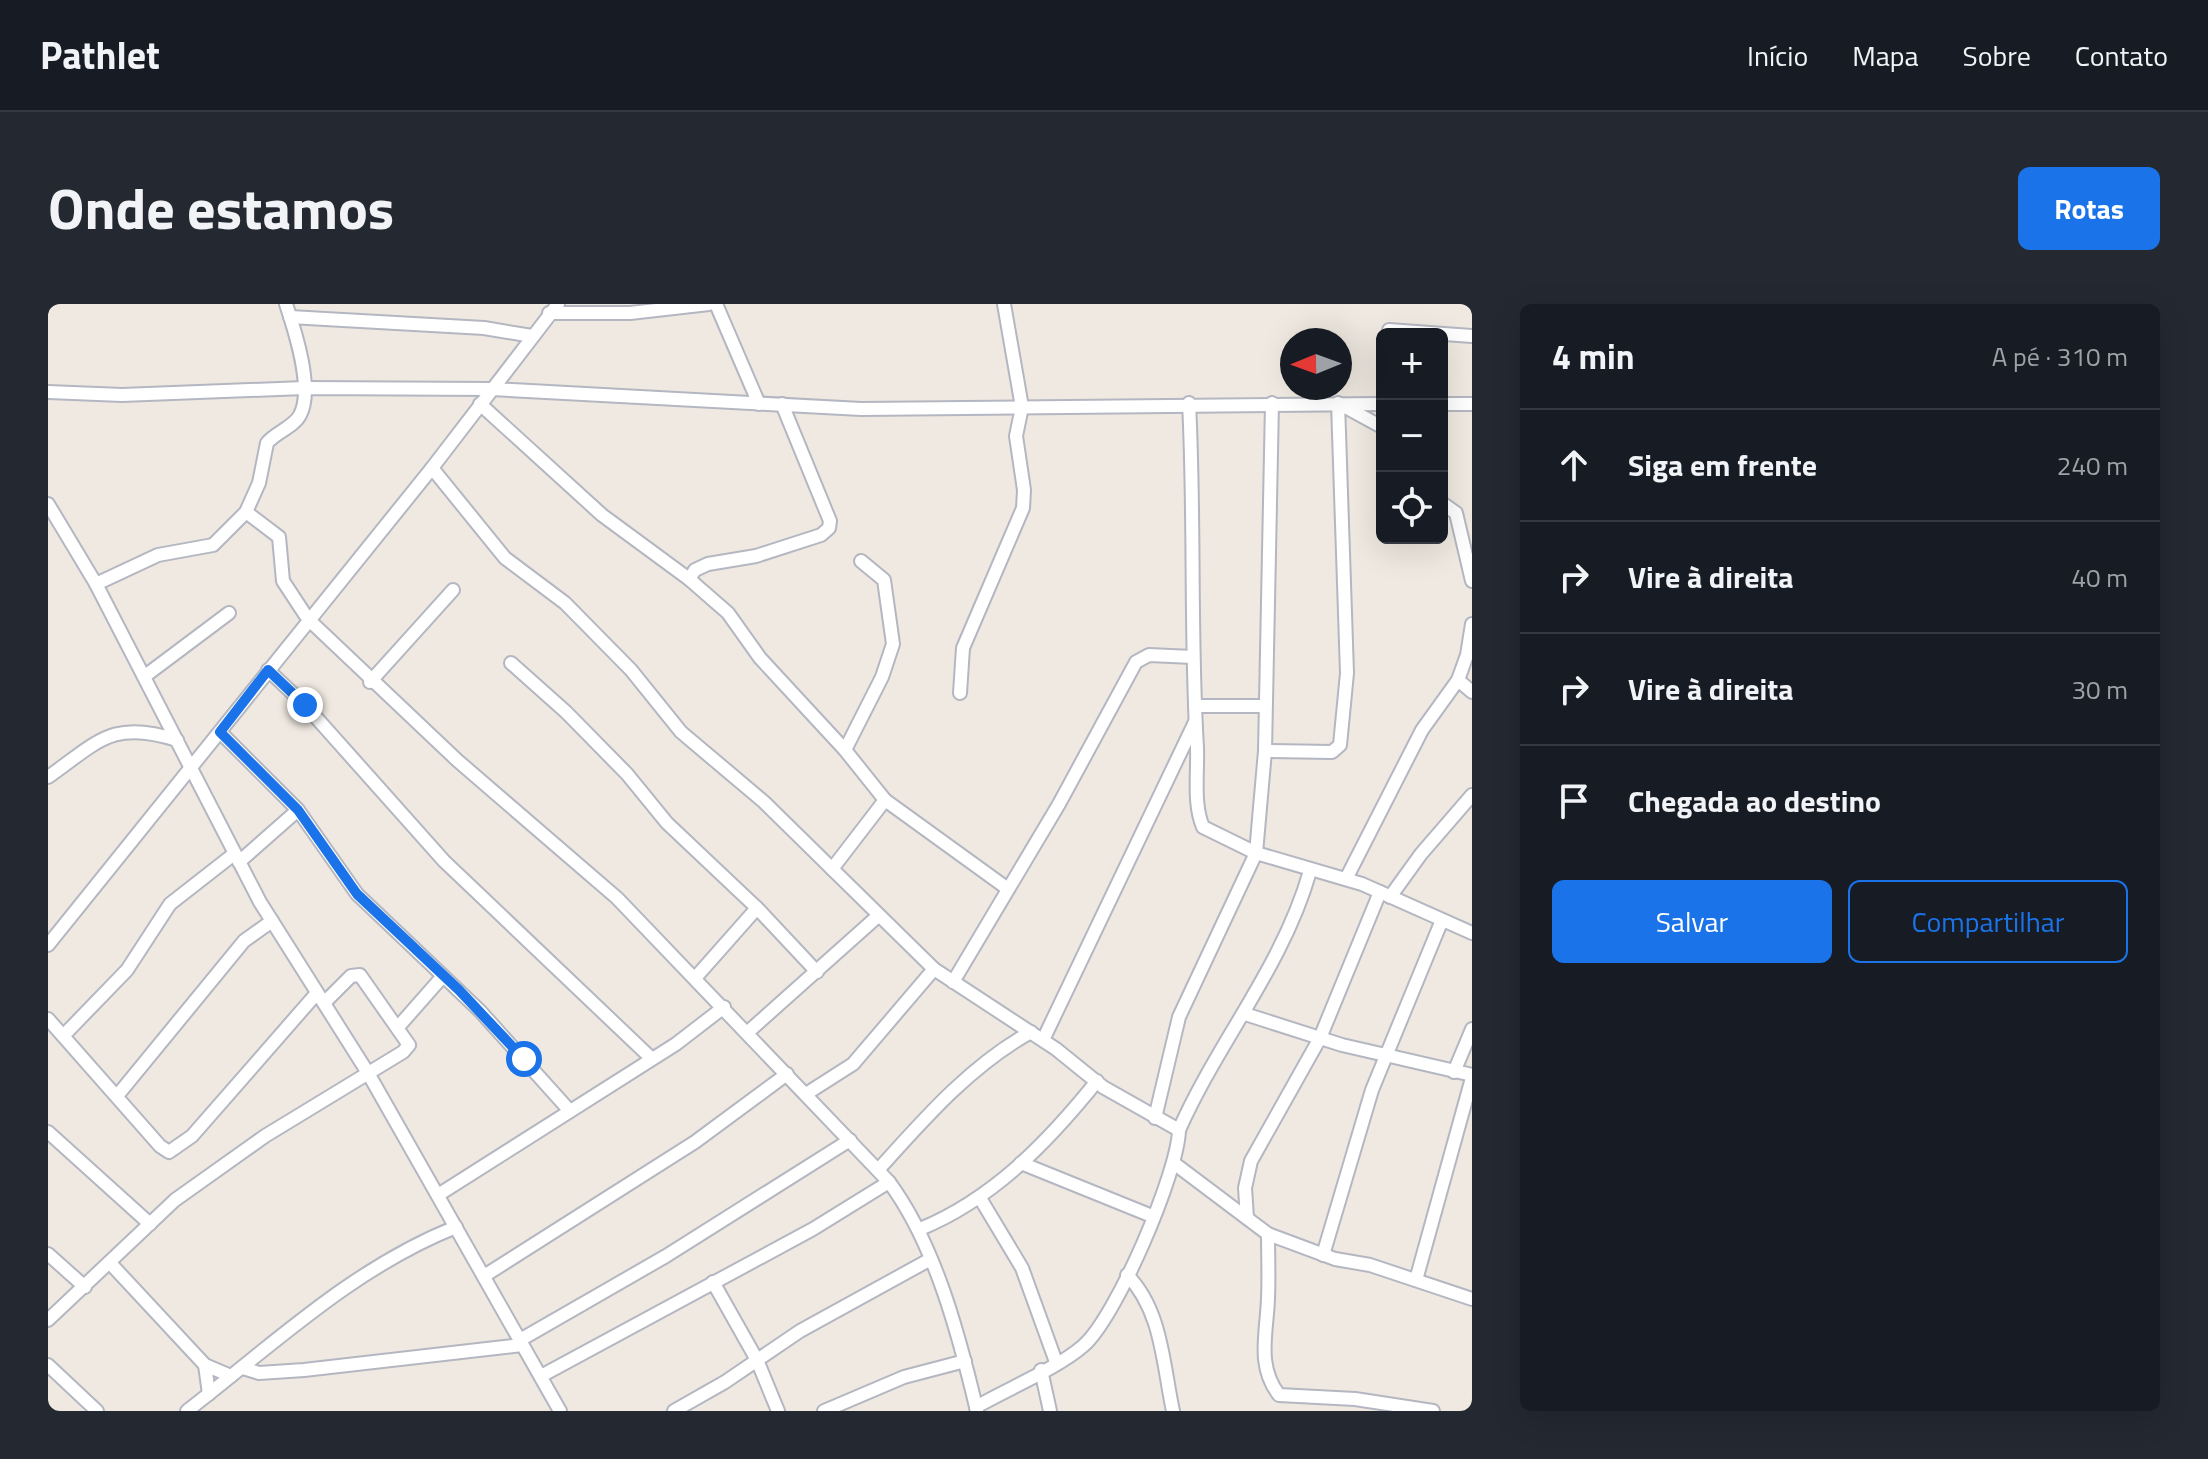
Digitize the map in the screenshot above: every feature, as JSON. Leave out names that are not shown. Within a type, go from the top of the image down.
[{"type":"street","points":[[48,945],[432,468],[554,308],[630,313],[709,304]]},
{"type":"street","points":[[716,304],[759,404]]},
{"type":"street","points":[[960,693],[963,648],[1023,508],[1024,490],[1016,436],[1022,407],[1004,304]]},
{"type":"street","points":[[96,584],[158,555],[206,548],[246,512],[259,483],[267,443],[300,416],[304,388],[288,311],[484,328],[532,336]]},
{"type":"street","points":[[1448,334],[1472,336]]},
{"type":"street","points":[[48,392],[122,395],[304,388],[492,389],[847,409],[1189,403],[1376,404]]},
{"type":"street","points":[[1189,403],[1194,504],[1195,722],[1198,808],[1203,827],[1256,853],[1346,879],[1472,933]]},
{"type":"street","points":[[1155,1118],[1179,1017],[1256,853],[1265,751],[1272,403]]},
{"type":"street","points":[[1338,403],[1376,424]]},
{"type":"street","points":[[1265,751],[1332,752],[1340,745],[1347,673],[1338,403]]},
{"type":"street","points":[[480,404],[602,515],[689,579],[728,613],[760,658],[845,750],[885,800],[1008,889]]},
{"type":"street","points":[[689,579],[695,570],[708,564],[756,556],[821,535],[829,528],[830,521],[782,404]]},
{"type":"street","points":[[1448,404],[1472,404]]},
{"type":"street","points":[[432,468],[505,558],[565,603],[631,670],[681,732],[764,802],[934,969],[1043,1040],[1097,1081],[1179,1130]]},
{"type":"street","points":[[48,504],[96,584],[145,676],[236,858],[368,1073],[560,1411]]},
{"type":"street","points":[[1448,507],[1456,513],[1472,581]]},
{"type":"street","points":[[246,512],[279,537],[283,581],[308,619],[370,682],[617,898],[879,1169],[920,1229],[965,1361],[977,1409],[1074,1353],[1094,1335],[1127,1275],[1175,1164],[1179,1130],[1197,1089],[1245,1014],[1287,937],[1310,871]]},
{"type":"street","points":[[845,750],[882,677],[893,644],[884,580],[861,561]]},
{"type":"street","points":[[370,682],[453,590]]},
{"type":"street","points":[[145,676],[229,613]]},
{"type":"street","points":[[1346,879],[1428,719],[1458,680],[1470,653],[1472,624]]},
{"type":"street","points":[[953,982],[1059,804],[1136,662],[1149,655],[1193,657]]},
{"type":"street","points":[[511,663],[566,712],[627,774],[667,823],[757,908],[817,972]]},
{"type":"street","points":[[268,670],[305,705],[444,861],[651,1058]]},
{"type":"street","points":[[1458,680],[1472,692]]},
{"type":"street","points":[[1195,706],[1265,706]]},
{"type":"street","points":[[1043,1040],[1195,722]]},
{"type":"street","points":[[48,777],[108,734],[144,732],[177,740]]},
{"type":"street","points":[[220,732],[298,810],[357,894],[480,1011],[569,1110]]},
{"type":"street","points":[[1247,1218],[1245,1188],[1251,1161],[1320,1038],[1385,895],[1472,795]]},
{"type":"street","points":[[832,869],[885,800]]},
{"type":"street","points":[[65,1034],[127,970],[170,904],[298,810]]},
{"type":"street","points":[[696,977],[757,908]]},
{"type":"street","points":[[748,1032],[878,916]]},
{"type":"street","points":[[1323,1255],[1372,1090],[1442,920]]},
{"type":"street","points":[[117,1096],[244,941],[272,921]]},
{"type":"street","points":[[806,1094],[853,1064],[934,969]]},
{"type":"street","points":[[48,1019],[65,1034],[160,1146],[169,1152],[177,1149],[320,998],[351,976],[360,975],[399,1026],[409,1045],[403,1052],[250,1146],[150,1224],[48,1320]]},
{"type":"street","points":[[399,1026],[443,976]]},
{"type":"street","points":[[438,1195],[651,1058],[724,1007]]},
{"type":"street","points":[[1245,1014],[1320,1038],[1472,1076],[1416,1280]]},
{"type":"street","points":[[1454,1072],[1472,1029]]},
{"type":"street","points":[[879,1169],[967,1078],[1004,1047],[1031,1032]]},
{"type":"street","points":[[484,1276],[695,1142],[787,1074]]},
{"type":"street","points":[[920,1229],[953,1215],[980,1198],[1064,1122],[1097,1081]]},
{"type":"street","points":[[48,1132],[150,1224]]},
{"type":"street","points":[[243,1368],[259,1373],[304,1370],[521,1342],[666,1256],[850,1140]]},
{"type":"street","points":[[1021,1163],[1152,1216]]},
{"type":"street","points":[[1175,1164],[1268,1234],[1323,1255],[1472,1299]]},
{"type":"street","points":[[541,1376],[813,1229],[889,1182]]},
{"type":"street","points":[[980,1198],[1022,1268],[1056,1362]]},
{"type":"street","points":[[187,1411],[311,1309],[397,1252],[456,1227]]},
{"type":"street","points":[[1268,1234],[1268,1300],[1263,1356],[1271,1385],[1279,1395],[1304,1405],[1355,1399],[1433,1411]]},
{"type":"street","points":[[48,1254],[85,1287]]},
{"type":"street","points":[[674,1411],[800,1331],[929,1260]]},
{"type":"street","points":[[110,1263],[205,1365],[231,1376]]},
{"type":"street","points":[[1127,1275],[1139,1287],[1153,1313],[1173,1411]]},
{"type":"street","points":[[713,1282],[757,1360],[778,1411]]},
{"type":"street","points":[[824,1411],[904,1377],[965,1361]]},
{"type":"street","points":[[48,1365],[84,1406],[97,1411]]},
{"type":"street","points":[[205,1365],[209,1394]]},
{"type":"street","points":[[1041,1370],[1050,1411]]},
{"type":"route","points":[[305,705],[268,670],[220,732],[298,810],[348,883],[369,907],[459,990],[524,1059]]}]
